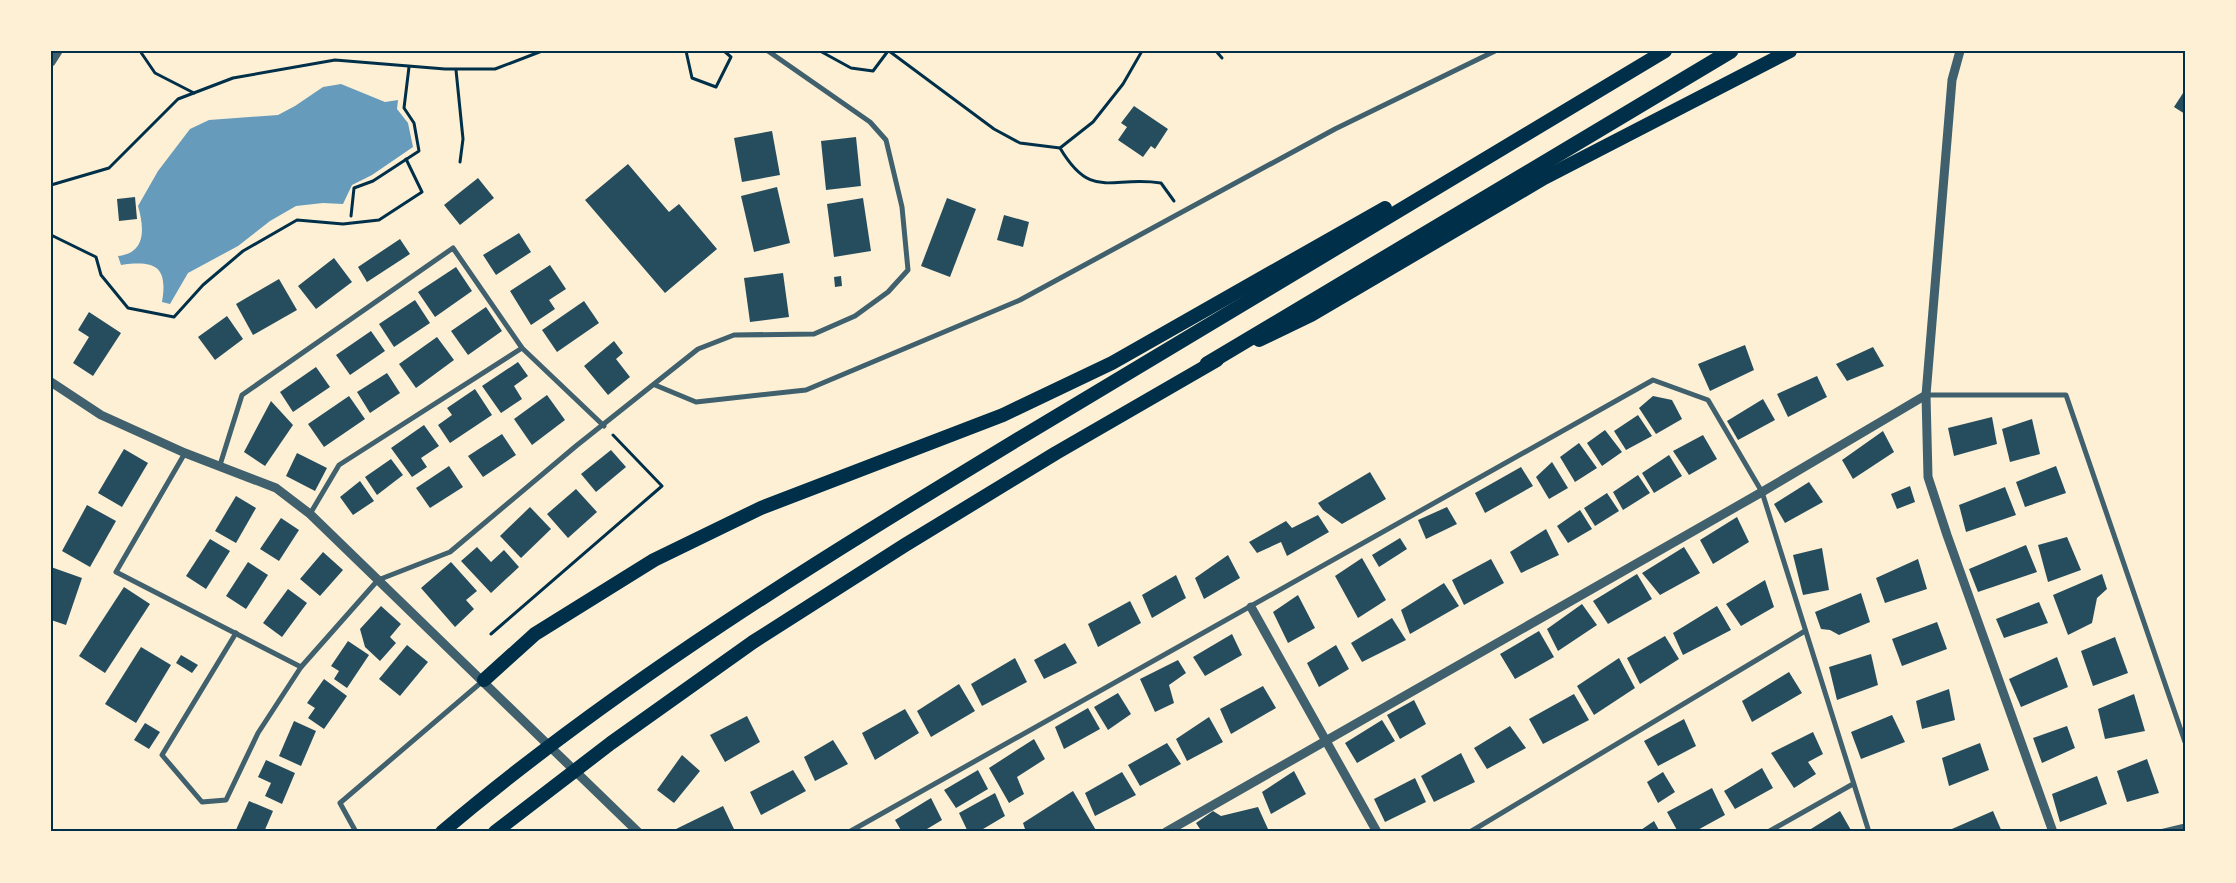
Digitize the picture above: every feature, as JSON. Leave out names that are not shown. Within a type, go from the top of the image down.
[{"type":"highway","points":[[442,832],[502,780],[586,718],[733,617],[888,518],[1665,51]]},
{"type":"highway","points":[[496,832],[508,820],[611,743],[753,642],[905,545],[1731,51]]},
{"type":"highway","points":[[1207,364],[1311,315],[1544,178],[1790,51]]},
{"type":"highway","points":[[484,680],[535,634],[654,560],[761,508],[1003,415],[1112,363],[1458,166],[1570,108]]},
{"type":"street","points":[[51,62],[58,51]]},
{"type":"street","points":[[236,632],[162,755],[202,802],[226,800],[258,733],[301,667],[378,580],[450,552],[576,446],[604,426],[698,349],[734,335],[814,334],[856,316],[888,292],[908,270],[902,206],[886,140],[870,122],[768,51]]},
{"type":"street","points":[[655,385],[696,402],[806,390],[1020,300],[1335,129],[1495,51]]},
{"type":"street","points":[[1960,51],[1952,80],[1926,395],[1928,477],[1950,544],[2053,832]]},
{"type":"street","points":[[220,466],[242,395],[452,248],[522,348],[604,426]]},
{"type":"street","points":[[310,514],[339,465],[522,348]]},
{"type":"street","points":[[850,832],[1653,380],[1708,400],[1762,492],[1869,832]]},
{"type":"street","points":[[51,382],[101,415],[185,453],[276,488],[310,514],[484,680],[638,832]]},
{"type":"street","points":[[1166,832],[1325,739],[1762,492],[1926,395],[2066,396],[2185,742]]},
{"type":"street","points":[[185,453],[116,572],[301,667]]},
{"type":"street","points":[[1251,607],[1377,832]]},
{"type":"street","points":[[1470,832],[1805,631]]},
{"type":"street","points":[[356,832],[340,802],[484,680]]},
{"type":"street","points":[[1768,832],[1853,784]]},
{"type":"street","points":[[2160,832],[2185,826]]},
{"type":"path","points":[[140,51],[155,73],[194,93]]},
{"type":"path","points":[[51,185],[109,168],[178,99],[233,78],[335,60],[456,70],[495,69],[542,51]]},
{"type":"path","points":[[686,51],[692,78],[716,87],[731,57],[724,51]]},
{"type":"path","points":[[820,51],[850,68],[873,71],[889,51],[994,129],[1020,143],[1060,148],[1093,122],[1123,84],[1142,51]]},
{"type":"path","points":[[1216,51],[1222,58]]},
{"type":"path","points":[[350,216],[354,188],[373,181],[419,151],[414,123],[404,108],[409,66]]},
{"type":"path","points":[[456,70],[463,140],[460,162]]},
{"type":"path","points":[[1060,148],[1071,167],[1086,180],[1106,184],[1130,181],[1161,184],[1182,212]]},
{"type":"path","points":[[51,235],[96,257],[101,275],[128,308],[174,317],[203,285],[243,251],[297,220],[343,224],[379,220],[422,192],[406,160]]},
{"type":"path","points":[[491,634],[662,486],[604,426]]},
{"type":"water","points":[[341,84],[385,102],[398,100],[397,109],[408,123],[413,147],[372,175],[352,185],[343,204],[323,203],[296,206],[270,221],[238,246],[188,273],[170,304],[162,302],[163,281],[157,268],[143,264],[121,265],[118,256],[134,250],[141,238],[142,230],[138,206],[158,171],[190,129],[209,120],[278,115],[323,87]]},
{"type":"building","points":[[2185,90],[2185,114],[2174,107]]},
{"type":"building","points":[[1134,106],[1168,129],[1155,149],[1151,146],[1143,157],[1118,140],[1127,127],[1121,123]]},
{"type":"building","points":[[772,131],[780,175],[742,182],[734,138]]},
{"type":"building","points":[[856,137],[861,186],[826,190],[821,141]]},
{"type":"building","points":[[628,164],[669,212],[679,204],[717,249],[665,293],[585,200]]},
{"type":"building","points":[[478,178],[494,198],[460,225],[444,205]]},
{"type":"building","points":[[777,187],[790,243],[754,252],[741,196]]},
{"type":"building","points":[[135,197],[137,219],[119,221],[117,199]]},
{"type":"building","points":[[863,198],[871,251],[834,257],[827,204]]},
{"type":"building","points":[[947,198],[976,209],[950,277],[921,266]]},
{"type":"building","points":[[1004,215],[1029,222],[1023,247],[997,240]]},
{"type":"building","points":[[519,233],[531,252],[496,275],[483,255]]},
{"type":"building","points":[[400,239],[410,254],[367,282],[358,267]]},
{"type":"building","points":[[334,258],[352,282],[316,309],[298,286]]},
{"type":"building","points":[[550,265],[566,289],[549,300],[555,309],[531,325],[510,291]]},
{"type":"building","points":[[456,267],[472,291],[435,317],[418,292]]},
{"type":"building","points":[[783,273],[789,317],[750,322],[744,278]]},
{"type":"building","points":[[841,276],[842,286],[835,287],[834,277]]},
{"type":"building","points":[[279,279],[297,310],[253,335],[236,304]]},
{"type":"building","points":[[415,300],[430,323],[394,347],[379,324]]},
{"type":"building","points":[[584,301],[599,323],[557,352],[542,330]]},
{"type":"building","points":[[486,307],[502,331],[468,355],[451,331]]},
{"type":"building","points":[[89,312],[121,333],[93,376],[73,363],[89,337],[78,330]]},
{"type":"building","points":[[227,316],[243,339],[215,360],[198,337]]},
{"type":"building","points":[[371,331],[385,351],[350,375],[336,355]]},
{"type":"building","points":[[437,337],[454,360],[416,388],[399,364]]},
{"type":"building","points":[[614,341],[623,353],[616,359],[630,377],[608,395],[584,366]]},
{"type":"building","points":[[1745,345],[1754,370],[1710,391],[1698,364]]},
{"type":"building","points":[[1873,347],[1884,366],[1847,381],[1836,364]]},
{"type":"building","points":[[518,362],[528,376],[514,386],[522,399],[501,413],[482,386]]},
{"type":"building","points":[[316,367],[330,387],[293,412],[280,392]]},
{"type":"building","points":[[387,373],[400,393],[370,413],[357,392]]},
{"type":"building","points":[[1817,376],[1827,397],[1788,417],[1777,394]]},
{"type":"building","points":[[475,389],[492,415],[450,443],[438,425],[452,415],[447,408]]},
{"type":"building","points":[[547,395],[565,420],[532,445],[514,419]]},
{"type":"building","points":[[349,396],[365,419],[324,447],[308,424]]},
{"type":"building","points":[[1653,396],[1672,400],[1682,419],[1656,434],[1639,408]]},
{"type":"building","points":[[1763,399],[1775,420],[1738,440],[1727,421]]},
{"type":"building","points":[[271,401],[293,425],[265,466],[244,452]]},
{"type":"building","points":[[1638,415],[1652,436],[1626,450],[1614,431]]},
{"type":"building","points":[[1992,417],[1997,444],[1954,456],[1948,428]]},
{"type":"building","points":[[2032,419],[2040,454],[2010,462],[2002,429]]},
{"type":"building","points":[[424,425],[439,446],[421,458],[427,467],[412,477],[391,448]]},
{"type":"building","points":[[1605,430],[1622,452],[1602,466],[1587,443]]},
{"type":"building","points":[[1883,431],[1894,452],[1853,479],[1842,460]]},
{"type":"building","points":[[502,434],[516,455],[483,477],[468,456]]},
{"type":"building","points":[[1703,435],[1717,459],[1689,475],[1673,451]]},
{"type":"building","points":[[1579,443],[1597,468],[1575,482],[1560,457]]},
{"type":"building","points":[[124,449],[148,463],[122,507],[98,493]]},
{"type":"building","points":[[611,450],[626,467],[596,492],[581,474]]},
{"type":"building","points":[[297,453],[327,468],[315,491],[286,476]]},
{"type":"building","points":[[1669,455],[1682,476],[1654,493],[1642,473]]},
{"type":"building","points":[[391,459],[403,475],[377,495],[365,477]]},
{"type":"building","points":[[1552,462],[1568,488],[1549,499],[1536,477]]},
{"type":"building","points":[[449,466],[463,487],[430,508],[416,488]]},
{"type":"building","points":[[2056,466],[2066,493],[2025,507],[2016,482]]},
{"type":"building","points":[[1521,467],[1533,486],[1485,513],[1475,493]]},
{"type":"building","points":[[1370,472],[1386,499],[1342,524],[1323,510],[1318,503]]},
{"type":"building","points":[[1638,475],[1650,493],[1623,510],[1613,492]]},
{"type":"building","points":[[360,481],[374,501],[353,515],[340,497]]},
{"type":"building","points":[[1809,482],[1823,502],[1785,523],[1774,504]]},
{"type":"building","points":[[1910,486],[1915,502],[1897,509],[1891,494]]},
{"type":"building","points":[[2005,487],[2016,515],[1966,532],[1959,505]]},
{"type":"building","points":[[576,489],[597,512],[568,538],[547,514]]},
{"type":"building","points":[[1607,493],[1619,511],[1595,526],[1584,508]]},
{"type":"building","points":[[236,496],[256,508],[236,543],[215,531]]},
{"type":"building","points":[[87,505],[116,521],[90,567],[62,551]]},
{"type":"building","points":[[530,507],[551,529],[521,558],[500,536]]},
{"type":"building","points":[[1447,507],[1457,524],[1426,539],[1418,520]]},
{"type":"building","points":[[1580,510],[1592,529],[1568,543],[1557,526]]},
{"type":"building","points":[[1318,515],[1329,532],[1287,556],[1281,542],[1257,553],[1249,542],[1286,521],[1292,528]]},
{"type":"building","points":[[1737,517],[1749,542],[1713,564],[1700,540]]},
{"type":"building","points":[[281,518],[299,530],[279,561],[260,549]]},
{"type":"building","points":[[1546,529],[1559,555],[1521,573],[1510,552]]},
{"type":"building","points":[[2067,537],[2081,570],[2048,582],[2038,545]]},
{"type":"building","points":[[1400,538],[1407,549],[1379,567],[1372,555]]},
{"type":"building","points":[[210,539],[230,551],[206,589],[186,576]]},
{"type":"building","points":[[2026,545],[2037,572],[1978,592],[1969,569]]},
{"type":"building","points":[[477,547],[491,562],[504,550],[519,567],[491,593],[461,561]]},
{"type":"building","points":[[1684,547],[1700,573],[1660,595],[1642,573]]},
{"type":"building","points":[[1822,548],[1829,590],[1803,595],[1793,555]]},
{"type":"building","points":[[323,552],[343,570],[320,596],[300,579]]},
{"type":"building","points":[[1228,555],[1240,578],[1204,599],[1195,578]]},
{"type":"building","points":[[1362,558],[1386,600],[1358,618],[1335,576]]},
{"type":"building","points":[[1491,559],[1504,583],[1464,605],[1452,580]]},
{"type":"building","points":[[1918,559],[1927,589],[1885,603],[1876,578]]},
{"type":"building","points":[[248,562],[268,575],[246,609],[226,596]]},
{"type":"building","points":[[451,562],[477,591],[466,600],[474,609],[455,627],[421,588]]},
{"type":"building","points":[[51,567],[82,578],[66,625],[51,620]]},
{"type":"building","points":[[1637,574],[1652,599],[1608,624],[1593,601]]},
{"type":"building","points":[[2102,574],[2107,589],[2097,598],[2092,623],[2068,635],[2053,595]]},
{"type":"building","points":[[1176,575],[1186,598],[1152,618],[1142,595]]},
{"type":"building","points":[[1765,580],[1774,607],[1741,626],[1726,604]]},
{"type":"building","points":[[1444,583],[1459,606],[1410,634],[1401,610]]},
{"type":"building","points":[[124,587],[150,604],[105,673],[79,656]]},
{"type":"building","points":[[288,589],[307,603],[282,637],[263,623]]},
{"type":"building","points":[[1861,593],[1870,622],[1839,635],[1830,630],[1821,629],[1815,612]]},
{"type":"building","points":[[1298,595],[1315,628],[1288,643],[1273,612]]},
{"type":"building","points":[[1130,601],[1141,623],[1098,647],[1088,624]]},
{"type":"building","points":[[2039,602],[2048,623],[2004,638],[1996,619]]},
{"type":"building","points":[[1582,604],[1597,625],[1558,651],[1547,629]]},
{"type":"building","points":[[381,606],[401,624],[390,637],[396,643],[380,661],[365,647],[360,629]]},
{"type":"building","points":[[1717,606],[1731,630],[1683,655],[1673,633]]},
{"type":"building","points":[[1392,618],[1406,640],[1362,662],[1351,643]]},
{"type":"building","points":[[1937,622],[1947,649],[1902,666],[1892,639]]},
{"type":"building","points":[[1539,631],[1554,657],[1515,679],[1500,654]]},
{"type":"building","points":[[1232,634],[1242,655],[1205,676],[1193,657]]},
{"type":"building","points":[[1665,636],[1679,659],[1640,684],[1627,658]]},
{"type":"building","points":[[2115,637],[2128,673],[2093,686],[2081,651]]},
{"type":"building","points":[[348,641],[369,655],[347,688],[334,679],[339,671],[331,666]]},
{"type":"building","points":[[1065,643],[1077,663],[1044,679],[1034,660]]},
{"type":"building","points":[[407,645],[428,662],[400,696],[379,679]]},
{"type":"building","points":[[1336,645],[1349,669],[1319,687],[1307,663]]},
{"type":"building","points":[[141,647],[171,665],[136,723],[105,704]]},
{"type":"building","points":[[1871,654],[1878,685],[1837,700],[1829,667]]},
{"type":"building","points":[[181,655],[198,665],[192,673],[176,663]]},
{"type":"building","points":[[2057,657],[2068,687],[2021,707],[2009,679]]},
{"type":"building","points":[[1015,658],[1027,682],[982,706],[971,684]]},
{"type":"building","points":[[1619,658],[1635,688],[1594,715],[1577,686]]},
{"type":"building","points":[[1178,660],[1186,673],[1169,685],[1174,703],[1155,712],[1140,679]]},
{"type":"building","points":[[1789,672],[1802,693],[1752,722],[1742,701]]},
{"type":"building","points":[[324,679],[347,696],[324,729],[308,718],[315,708],[307,703]]},
{"type":"building","points":[[959,684],[975,711],[931,737],[917,711]]},
{"type":"building","points":[[1263,686],[1276,708],[1231,734],[1220,709]]},
{"type":"building","points":[[1949,689],[1955,720],[1922,729],[1916,701]]},
{"type":"building","points":[[1118,693],[1131,714],[1108,730],[1094,707]]},
{"type":"building","points":[[1574,694],[1589,720],[1543,744],[1529,719]]},
{"type":"building","points":[[2134,694],[2145,731],[2105,739],[2098,709]]},
{"type":"building","points":[[1414,700],[1426,724],[1400,739],[1387,715]]},
{"type":"building","points":[[1088,708],[1100,729],[1064,749],[1055,727]]},
{"type":"building","points":[[905,709],[919,733],[875,760],[862,733]]},
{"type":"building","points":[[1892,715],[1905,742],[1861,759],[1851,732]]},
{"type":"building","points":[[747,716],[760,742],[725,762],[710,735]]},
{"type":"building","points":[[1209,717],[1223,742],[1187,761],[1176,739]]},
{"type":"building","points":[[1684,719],[1696,746],[1658,766],[1644,741]]},
{"type":"building","points":[[1382,720],[1395,741],[1357,763],[1345,743]]},
{"type":"building","points":[[294,721],[316,731],[301,766],[279,756]]},
{"type":"building","points":[[145,723],[160,732],[149,749],[134,740]]},
{"type":"building","points":[[1510,726],[1526,748],[1487,769],[1474,748]]},
{"type":"building","points":[[2067,726],[2075,748],[2042,763],[2033,738]]},
{"type":"building","points":[[1813,732],[1823,754],[1808,762],[1816,774],[1794,788],[1771,753]]},
{"type":"building","points":[[1034,739],[1045,759],[1017,777],[1024,794],[1009,803],[989,768]]},
{"type":"building","points":[[833,740],[848,764],[815,781],[804,757]]},
{"type":"building","points":[[1167,743],[1181,764],[1140,786],[1128,765]]},
{"type":"building","points":[[1980,743],[1989,770],[1949,786],[1942,758]]},
{"type":"building","points":[[1461,753],[1475,782],[1434,802],[1421,776]]},
{"type":"building","points":[[682,755],[700,771],[674,803],[657,790]]},
{"type":"building","points":[[2147,759],[2159,793],[2127,802],[2117,771]]},
{"type":"building","points":[[266,760],[295,773],[282,804],[265,796],[271,783],[258,777]]},
{"type":"building","points":[[1762,768],[1773,788],[1735,809],[1724,791]]},
{"type":"building","points":[[793,770],[806,791],[761,815],[750,792]]},
{"type":"building","points":[[978,770],[988,789],[956,808],[944,790]]},
{"type":"building","points":[[1294,771],[1306,794],[1271,814],[1262,792]]},
{"type":"building","points":[[1122,772],[1136,795],[1095,816],[1085,793]]},
{"type":"building","points":[[1663,772],[1675,792],[1658,803],[1647,782]]},
{"type":"building","points":[[2097,776],[2107,804],[2060,822],[2052,794]]},
{"type":"building","points":[[1415,778],[1426,802],[1385,822],[1374,799]]},
{"type":"building","points":[[1712,788],[1725,815],[1694,832],[1678,832],[1667,812]]},
{"type":"building","points":[[1073,791],[1097,832],[1026,832],[1023,823]]},
{"type":"building","points":[[995,793],[1005,816],[978,832],[968,832],[959,813]]},
{"type":"building","points":[[931,798],[942,820],[922,832],[902,832],[895,820]]},
{"type":"building","points":[[249,801],[273,811],[264,832],[235,832]]},
{"type":"building","points":[[723,806],[734,829],[729,832],[677,832],[676,829]]},
{"type":"building","points":[[1258,807],[1268,829],[1263,832],[1202,832],[1196,823],[1213,811],[1221,816]]},
{"type":"building","points":[[1840,811],[1852,832],[1806,832]]},
{"type":"building","points":[[1993,811],[2002,832],[1945,832]]},
{"type":"building","points":[[1654,821],[1660,832],[1638,832]]}]
